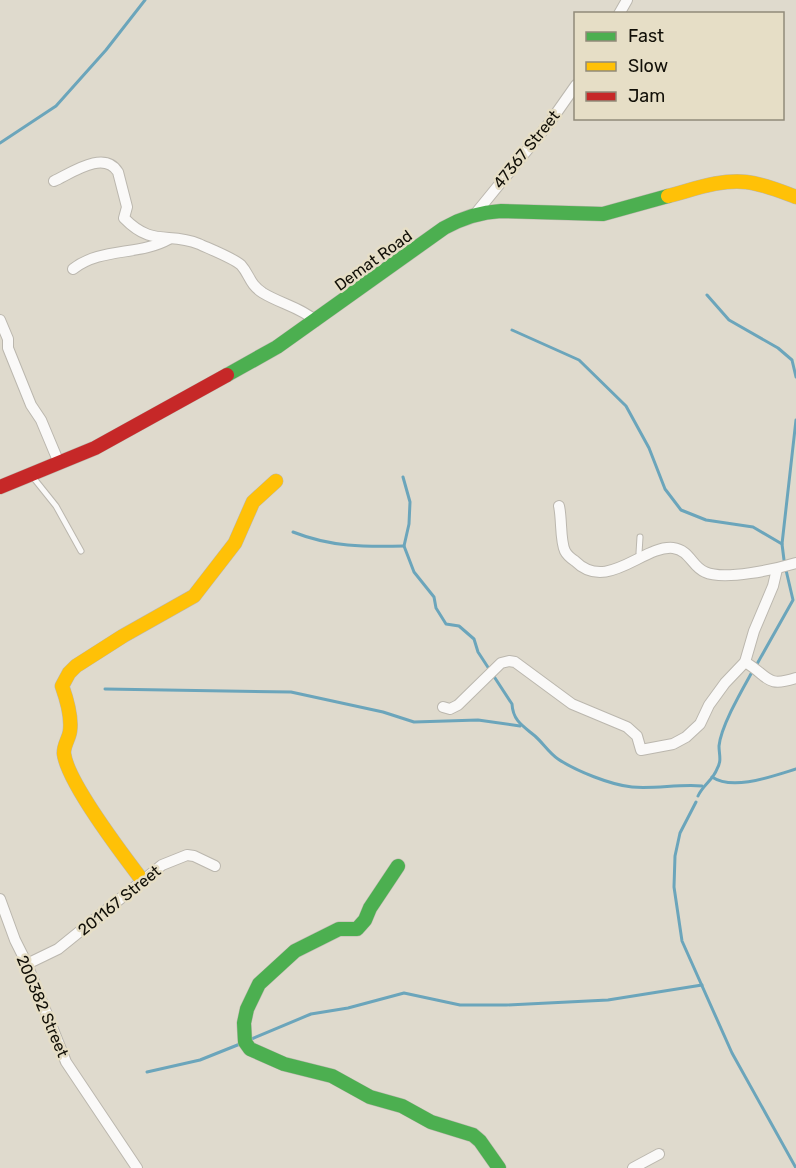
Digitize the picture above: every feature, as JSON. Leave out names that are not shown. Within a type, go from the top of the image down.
[{"type":"street","name":"47367 Street","points":[[476,213],[550,122],[574,88]]},
{"type":"street","points":[[54,181],[89,164],[105,163],[115,167],[127,207],[124,218],[131,225],[150,236],[197,243],[240,264],[254,286],[306,312],[316,321]]},
{"type":"street","name":"Demat Road","points":[[0,487],[95,448],[277,347],[444,228],[476,213],[501,211],[603,214],[705,186],[734,182],[769,187],[796,198]]},
{"type":"street","points":[[73,269],[88,260],[122,250],[148,248],[169,238]]},
{"type":"street","points":[[0,320],[8,339],[8,348],[27,396],[41,420],[59,463]]},
{"type":"street","points":[[142,880],[68,766],[65,746],[70,731],[70,721],[62,686],[76,666],[123,636],[194,596],[235,543],[253,502],[276,481]]},
{"type":"street","points":[[559,506],[565,551],[585,570],[602,572],[620,568],[663,549],[676,548],[688,554],[703,572],[708,573],[739,575],[777,569],[796,563]]},
{"type":"street","points":[[443,707],[450,709],[458,705],[501,663],[509,661],[515,662],[572,704],[627,727],[637,736],[641,750],[673,744],[686,737],[700,724],[709,705],[725,683],[745,662],[777,569]]},
{"type":"street","points":[[745,662],[757,669],[768,681],[780,683],[796,678]]},
{"type":"street","name":"201167 Street","points":[[27,964],[57,949],[162,865],[187,855],[215,866]]},
{"type":"street","points":[[398,866],[357,929],[339,929],[311,941],[277,966],[260,984],[247,1009],[244,1023],[245,1042],[250,1049],[284,1064],[332,1076],[370,1097],[402,1106],[431,1122],[473,1135],[499,1168]]},
{"type":"street","name":"200382 Street","points":[[0,899],[66,1062],[137,1168]]},
{"type":"street","points":[[633,1168],[659,1154]]},
{"type":"lane","points":[[31,474],[56,506],[81,551]]},
{"type":"lane","points":[[640,537],[639,553],[642,558]]},
{"type":"waterway","points":[[0,143],[56,106],[106,50],[145,0]]},
{"type":"waterway","points":[[707,295],[729,320],[778,348],[792,360],[796,377]]},
{"type":"waterway","points":[[512,330],[579,360],[626,406],[649,448],[665,489],[681,510],[706,520],[753,527],[782,544],[784,560]]},
{"type":"waterway","points":[[782,544],[796,420]]},
{"type":"waterway","points":[[403,477],[410,502],[409,524],[404,546],[414,572],[434,597],[436,608],[446,624],[459,626],[474,639],[478,652],[512,704],[514,715],[519,723],[558,759],[594,777],[632,787],[702,786]]},
{"type":"waterway","points":[[293,532],[321,541],[348,545],[404,546]]},
{"type":"waterway","points":[[757,664],[793,600],[786,570]]},
{"type":"waterway","points":[[698,796],[719,766],[719,746],[724,729],[732,708],[752,672]]},
{"type":"waterway","points":[[105,689],[291,692],[383,712],[414,722],[478,720],[520,726]]},
{"type":"waterway","points":[[712,777],[731,783],[753,781],[796,769]]},
{"type":"waterway","points":[[696,802],[680,833],[675,856],[674,887],[682,941],[732,1053],[796,1168]]},
{"type":"waterway","points":[[249,1040],[311,1014],[348,1008],[404,993],[460,1005],[506,1005],[608,1000],[702,985]]},
{"type":"waterway","points":[[147,1072],[200,1060],[240,1044]]},
{"type":"traffic: fast","points":[[227,375],[277,347],[444,228],[458,221],[478,214],[501,211],[603,214],[668,196]]},
{"type":"traffic: fast","points":[[398,866],[357,929],[339,929],[295,951],[259,984],[247,1009],[244,1023],[245,1042],[250,1049],[284,1064],[332,1076],[370,1097],[402,1106],[431,1122],[473,1135],[499,1168]]},
{"type":"traffic: slow","points":[[668,196],[736,181],[759,184],[796,197]]},
{"type":"traffic: slow","points":[[142,880],[85,800],[68,767],[64,751],[70,720],[62,686],[76,666],[123,636],[194,596],[235,543],[253,502],[276,481]]},
{"type":"traffic: jam","points":[[0,487],[95,448],[227,375]]}]
